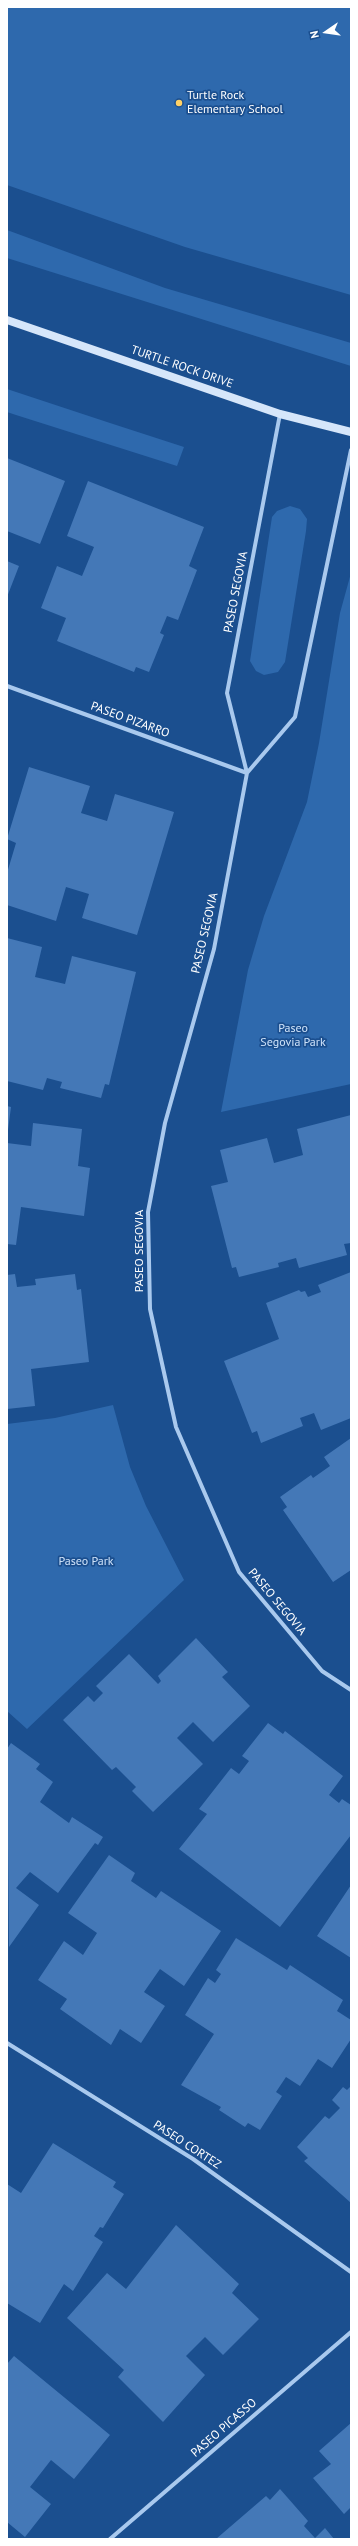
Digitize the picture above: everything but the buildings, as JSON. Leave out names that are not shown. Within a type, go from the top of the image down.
[{"type":"street","name":"TURTLE ROCK DRIVE","points":[[7,320],[280,414],[351,432]]},
{"type":"street","name":"PASEO SEGOVIA","points":[[280,414],[227,693],[247,773],[214,948],[165,1123],[148,1212],[150,1309],[176,1427],[239,1572],[322,1671],[351,1690]]},
{"type":"street","name":"PASEO SEGOVIA","points":[[247,773],[295,716],[351,450]]},
{"type":"street","name":"PASEO PIZARRO","points":[[7,686],[247,773]]},
{"type":"street","name":"PASEO CORTEZ","points":[[7,2043],[193,2160],[351,2272]]},
{"type":"street","name":"PASEO PICASSO","points":[[110,2539],[351,2332]]},
{"type":"green space","name":"Turtle Rock Elementary School","points":[[7,7],[351,7],[351,295],[185,247],[7,185]]},
{"type":"green space","points":[[7,230],[165,288],[351,343],[351,366],[7,258]]},
{"type":"green space","points":[[7,389],[184,447],[177,466],[7,412]]},
{"type":"green space","points":[[290,506],[300,509],[307,519],[306,531],[285,662],[278,672],[264,675],[256,671],[250,661],[272,517],[277,511]]},
{"type":"green space","name":"Paseo Segovia Park","points":[[351,573],[351,1084],[221,1112],[248,970],[264,916],[307,802],[319,743],[340,613]]},
{"type":"green space","name":"Paseo Park","points":[[113,1405],[130,1467],[146,1506],[184,1580],[27,1729],[7,1711],[7,1424],[55,1418]]},
{"type":"place","name":"Turtle Rock Elementary School","points":[[179,103]]}]
